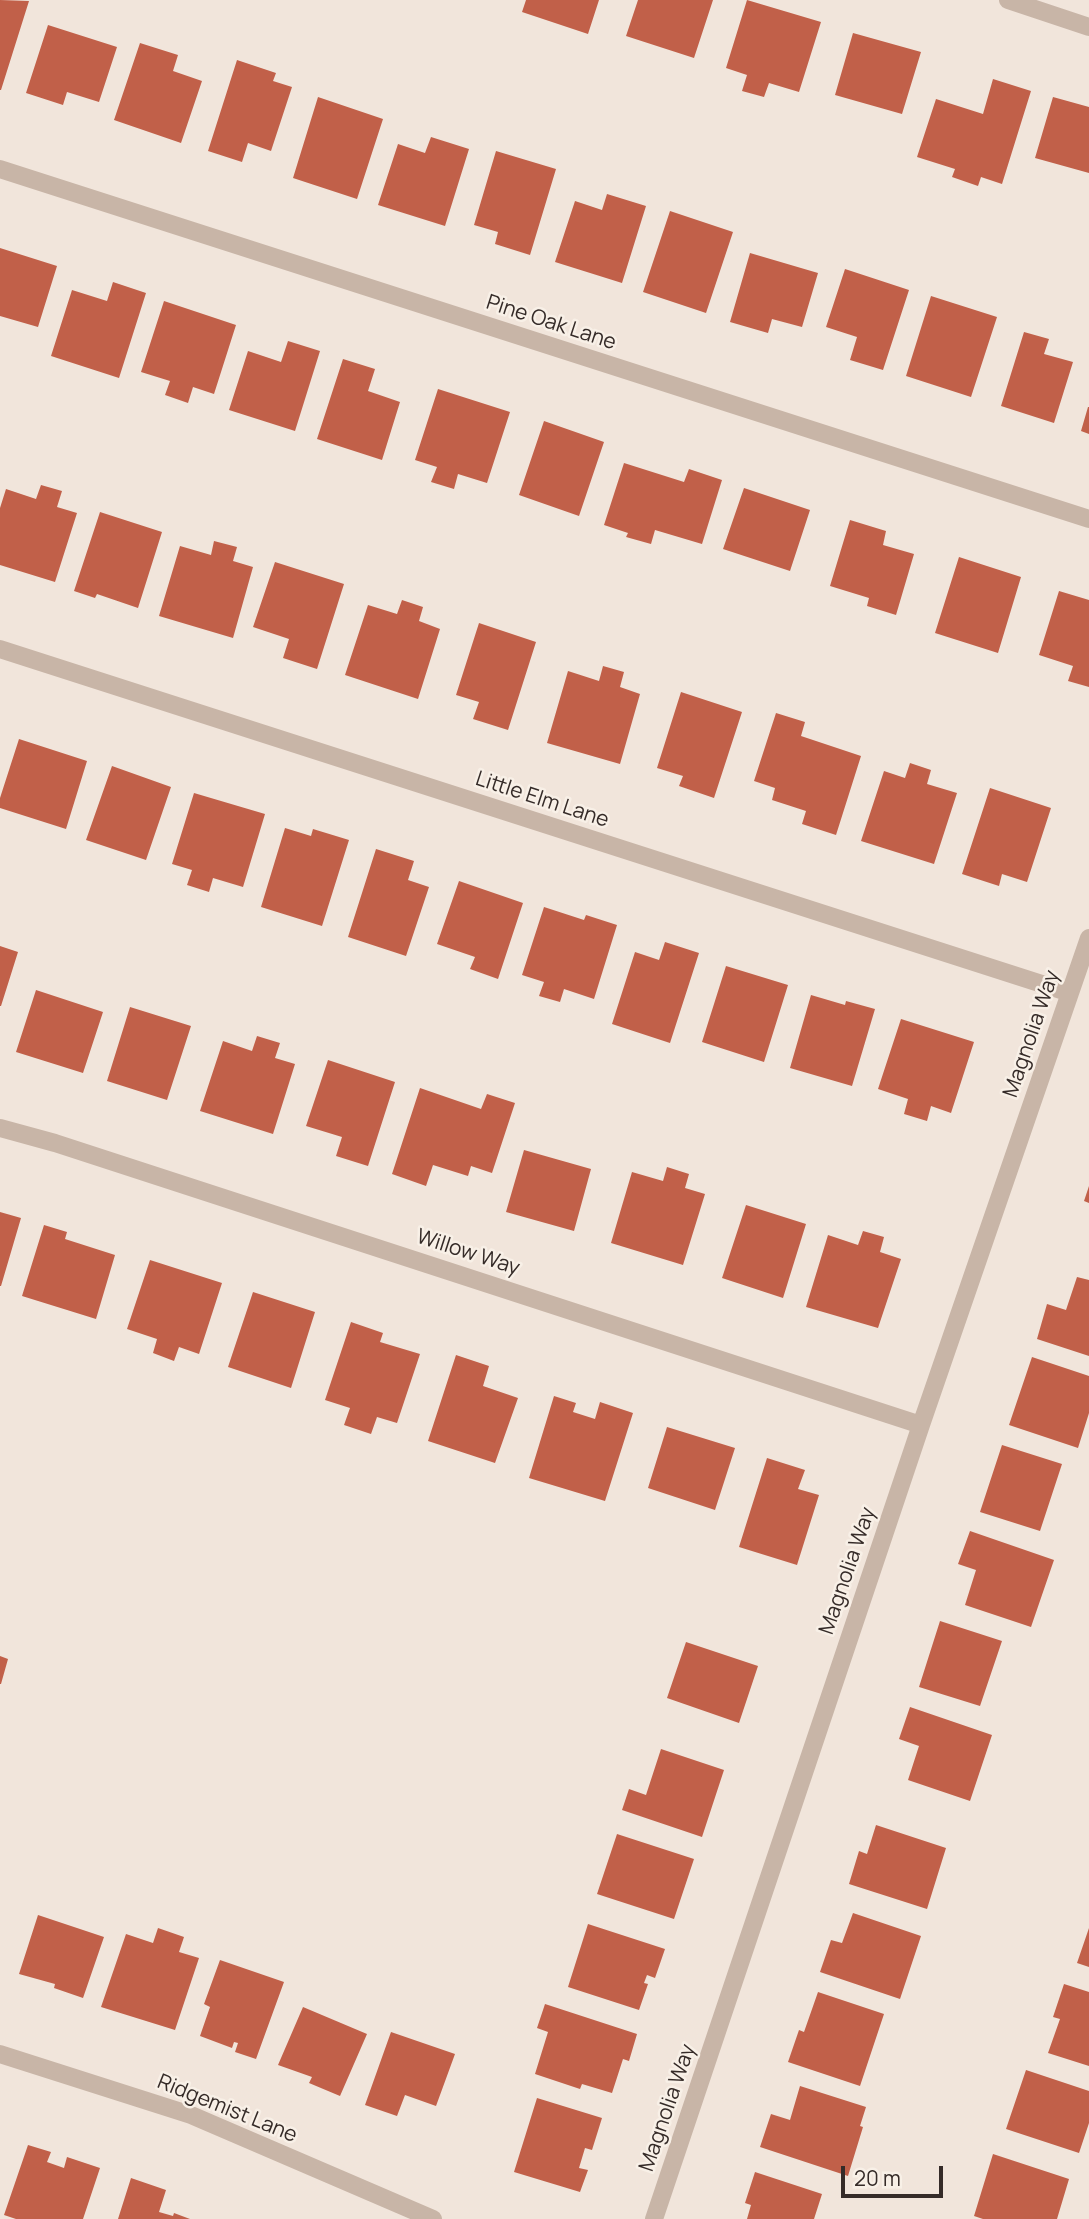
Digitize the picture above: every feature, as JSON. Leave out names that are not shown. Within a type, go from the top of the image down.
[{"type":"street","points":[[1008,0],[1089,27]]},
{"type":"street","name":"Pine Oak Lane","points":[[0,169],[1089,519]]},
{"type":"street","name":"Little Elm Lane","points":[[0,649],[1070,993]]},
{"type":"street","name":"Magnolia Way","points":[[654,2219],[921,1425],[1089,938]]},
{"type":"street","name":"Willow Way","points":[[0,1128],[921,1425]]},
{"type":"street","name":"Ridgemist Lane","points":[[0,2054],[191,2115],[433,2219]]},
{"type":"building","points":[[0,0],[29,1],[1,90],[0,90]]},
{"type":"building","points":[[526,0],[599,0],[588,34],[522,12]]},
{"type":"building","points":[[638,0],[713,0],[694,58],[626,36]]},
{"type":"building","points":[[747,0],[821,22],[799,92],[769,83],[764,97],[742,91],[747,75],[726,68]]},
{"type":"building","points":[[48,25],[117,47],[99,102],[67,92],[63,105],[26,93]]},
{"type":"building","points":[[853,33],[921,52],[902,114],[835,95]]},
{"type":"building","points":[[140,43],[178,55],[173,71],[202,81],[181,143],[114,120]]},
{"type":"building","points":[[237,60],[276,73],[273,81],[292,87],[271,151],[248,143],[242,162],[208,151]]},
{"type":"building","points":[[993,79],[1031,91],[1002,184],[981,177],[978,186],[952,177],[955,169],[917,157],[936,99],[983,114]]},
{"type":"building","points":[[318,97],[383,119],[357,199],[293,178]]},
{"type":"building","points":[[1053,97],[1089,107],[1089,173],[1035,158]]},
{"type":"building","points":[[431,137],[469,149],[445,226],[378,205],[398,144],[425,153]]},
{"type":"building","points":[[496,151],[556,169],[530,255],[495,244],[498,232],[474,225]]},
{"type":"building","points":[[607,194],[646,206],[622,283],[555,262],[575,201],[602,210]]},
{"type":"building","points":[[670,211],[733,232],[706,313],[643,292]]},
{"type":"building","points":[[0,248],[57,266],[38,327],[0,316]]},
{"type":"building","points":[[750,253],[818,273],[802,327],[772,319],[768,333],[730,322]]},
{"type":"building","points":[[845,269],[909,290],[883,370],[850,360],[857,337],[826,327]]},
{"type":"building","points":[[113,282],[146,293],[119,378],[51,356],[72,290],[107,301]]},
{"type":"building","points":[[931,296],[997,317],[971,397],[906,376]]},
{"type":"building","points":[[164,301],[236,325],[214,394],[193,387],[188,403],[165,395],[170,381],[141,372]]},
{"type":"building","points":[[1024,332],[1049,339],[1044,354],[1073,362],[1054,423],[1001,406]]},
{"type":"building","points":[[288,341],[320,351],[295,431],[229,410],[248,351],[281,362]]},
{"type":"building","points":[[343,359],[375,369],[368,391],[400,402],[382,460],[317,439]]},
{"type":"building","points":[[438,389],[510,412],[487,483],[458,474],[454,489],[431,482],[437,467],[415,460]]},
{"type":"building","points":[[1089,407],[1089,434],[1081,431]]},
{"type":"building","points":[[544,421],[604,442],[579,516],[519,495]]},
{"type":"building","points":[[624,463],[684,482],[689,469],[722,480],[702,544],[655,530],[651,544],[626,537],[628,533],[604,525]]},
{"type":"building","points":[[41,485],[62,491],[57,507],[77,513],[55,582],[0,565],[0,508],[6,489],[36,499]]},
{"type":"building","points":[[744,488],[810,510],[790,571],[723,549]]},
{"type":"building","points":[[100,512],[162,532],[138,608],[97,594],[95,598],[74,591]]},
{"type":"building","points":[[850,520],[886,531],[883,545],[914,554],[896,615],[867,606],[869,598],[830,586]]},
{"type":"building","points":[[214,541],[237,547],[233,561],[253,567],[233,638],[159,616],[180,546],[211,555]]},
{"type":"building","points":[[959,557],[1021,577],[998,653],[935,633]]},
{"type":"building","points":[[275,562],[344,584],[317,669],[283,658],[289,639],[253,627]]},
{"type":"building","points":[[1059,591],[1089,600],[1089,687],[1068,681],[1073,666],[1039,655]]},
{"type":"building","points":[[402,600],[423,607],[419,621],[440,629],[418,699],[345,675],[368,605],[397,614]]},
{"type":"building","points":[[479,623],[536,642],[508,730],[473,719],[479,702],[456,695]]},
{"type":"building","points":[[603,666],[624,672],[620,687],[640,694],[620,764],[547,743],[568,671],[599,681]]},
{"type":"building","points":[[681,692],[742,712],[714,798],[679,786],[683,776],[657,768]]},
{"type":"building","points":[[776,713],[805,722],[801,736],[861,756],[836,835],[802,824],[806,811],[772,800],[775,788],[754,781]]},
{"type":"building","points":[[19,739],[87,761],[66,829],[0,808],[0,798]]},
{"type":"building","points":[[910,763],[931,770],[927,784],[957,793],[934,864],[861,841],[884,771],[905,778]]},
{"type":"building","points":[[112,766],[171,787],[146,860],[86,840]]},
{"type":"building","points":[[990,788],[1051,808],[1027,882],[1002,874],[999,886],[962,874]]},
{"type":"building","points":[[194,793],[265,814],[243,887],[213,878],[209,892],[187,885],[192,870],[172,864]]},
{"type":"building","points":[[285,828],[311,836],[313,829],[349,840],[322,926],[261,907]]},
{"type":"building","points":[[376,849],[414,861],[408,880],[429,887],[406,956],[348,937]]},
{"type":"building","points":[[459,881],[523,903],[498,979],[470,969],[475,957],[437,944]]},
{"type":"building","points":[[544,907],[584,920],[586,915],[617,925],[594,999],[564,989],[560,1002],[539,996],[544,982],[522,975]]},
{"type":"building","points":[[665,942],[699,953],[670,1043],[612,1024],[635,952],[659,960]]},
{"type":"building","points":[[0,946],[18,952],[1,1006],[0,1006]]},
{"type":"building","points":[[726,966],[788,985],[764,1062],[702,1042]]},
{"type":"building","points":[[36,990],[103,1012],[83,1073],[16,1052]]},
{"type":"building","points":[[811,995],[845,1005],[846,1001],[875,1009],[852,1086],[790,1068]]},
{"type":"building","points":[[130,1007],[191,1026],[167,1100],[107,1081]]},
{"type":"building","points":[[901,1019],[974,1042],[951,1113],[931,1106],[927,1121],[904,1114],[908,1099],[878,1089]]},
{"type":"building","points":[[257,1036],[280,1043],[275,1058],[295,1064],[273,1134],[200,1111],[223,1041],[252,1051]]},
{"type":"building","points":[[328,1060],[395,1082],[368,1166],[336,1156],[342,1137],[306,1126]]},
{"type":"building","points":[[420,1088],[481,1109],[487,1094],[515,1103],[492,1173],[471,1166],[468,1176],[433,1165],[426,1186],[392,1174]]},
{"type":"building","points":[[524,1150],[591,1169],[574,1231],[506,1212]]},
{"type":"building","points":[[667,1167],[689,1174],[685,1188],[705,1194],[683,1265],[611,1243],[632,1172],[663,1181]]},
{"type":"building","points":[[1089,1186],[1089,1203],[1084,1201]]},
{"type":"building","points":[[746,1205],[806,1224],[783,1298],[722,1278]]},
{"type":"building","points":[[0,1212],[21,1218],[1,1286],[0,1286]]},
{"type":"building","points":[[44,1225],[67,1232],[65,1239],[115,1255],[96,1319],[22,1296]]},
{"type":"building","points":[[863,1231],[884,1237],[880,1252],[901,1259],[878,1328],[806,1307],[828,1235],[858,1245]]},
{"type":"building","points":[[150,1260],[222,1283],[199,1354],[179,1347],[174,1361],[153,1353],[157,1339],[127,1329]]},
{"type":"building","points":[[1077,1277],[1089,1280],[1089,1356],[1037,1339],[1047,1304],[1066,1310]]},
{"type":"building","points":[[253,1292],[315,1312],[291,1388],[228,1367]]},
{"type":"building","points":[[351,1322],[383,1333],[380,1342],[420,1354],[397,1423],[377,1417],[371,1434],[344,1425],[350,1408],[325,1400]]},
{"type":"building","points":[[456,1355],[489,1366],[483,1386],[518,1398],[495,1463],[428,1441]]},
{"type":"building","points":[[1032,1357],[1089,1376],[1089,1413],[1078,1448],[1009,1425]]},
{"type":"building","points":[[554,1396],[576,1403],[573,1412],[595,1419],[600,1402],[633,1413],[605,1501],[529,1478]]},
{"type":"building","points":[[667,1427],[735,1448],[715,1510],[648,1488]]},
{"type":"building","points":[[1002,1445],[1062,1464],[1040,1531],[980,1512]]},
{"type":"building","points":[[767,1458],[805,1470],[798,1489],[819,1495],[797,1565],[739,1547]]},
{"type":"building","points":[[970,1531],[1054,1560],[1031,1627],[965,1605],[976,1570],[958,1564]]},
{"type":"building","points":[[940,1621],[1002,1641],[980,1706],[919,1687]]},
{"type":"building","points":[[686,1642],[758,1666],[739,1723],[667,1698]]},
{"type":"building","points":[[0,1656],[8,1659],[1,1684],[0,1684]]},
{"type":"building","points":[[910,1707],[992,1735],[970,1801],[908,1780],[919,1746],[899,1739]]},
{"type":"building","points":[[661,1749],[724,1770],[702,1837],[622,1810],[629,1789],[646,1795]]},
{"type":"building","points":[[876,1825],[946,1848],[927,1909],[849,1884],[859,1851],[867,1854]]},
{"type":"building","points":[[617,1834],[694,1859],[674,1919],[597,1894]]},
{"type":"building","points":[[853,1913],[921,1936],[900,1999],[820,1972],[831,1940],[842,1943]]},
{"type":"building","points":[[38,1915],[104,1937],[83,1998],[54,1988],[55,1984],[19,1974]]},
{"type":"building","points":[[588,1924],[665,1949],[655,1978],[647,1975],[644,1983],[648,1984],[639,2010],[568,1987]]},
{"type":"building","points":[[158,1928],[184,1937],[179,1952],[199,1958],[175,2030],[101,2007],[126,1934],[153,1943]]},
{"type":"building","points":[[1089,1928],[1089,1967],[1077,1963]]},
{"type":"building","points":[[220,1960],[284,1982],[256,2059],[235,2052],[238,2043],[234,2042],[232,2048],[200,2036],[210,2007],[204,2004]]},
{"type":"building","points":[[1064,1984],[1089,1992],[1089,2066],[1048,2053],[1060,2019],[1053,2017]]},
{"type":"building","points":[[818,1992],[884,2014],[860,2086],[788,2062],[799,2030],[804,2032]]},
{"type":"building","points":[[545,2004],[637,2034],[629,2061],[623,2059],[612,2093],[582,2084],[580,2089],[535,2074],[548,2032],[537,2028]]},
{"type":"building","points":[[303,2007],[367,2034],[340,2096],[309,2083],[312,2077],[278,2065]]},
{"type":"building","points":[[391,2032],[455,2054],[436,2106],[405,2095],[397,2116],[365,2105]]},
{"type":"building","points":[[1026,2070],[1089,2091],[1089,2123],[1079,2153],[1006,2129]]},
{"type":"building","points":[[800,2086],[866,2107],[860,2126],[863,2127],[848,2176],[760,2147],[771,2114],[790,2120]]},
{"type":"building","points":[[537,2098],[602,2118],[592,2150],[585,2148],[579,2168],[588,2170],[580,2192],[514,2172]]},
{"type":"building","points":[[28,2145],[51,2152],[47,2162],[64,2168],[67,2157],[100,2168],[83,2219],[16,2219],[4,2215]]},
{"type":"building","points":[[993,2154],[1069,2179],[1057,2219],[983,2219],[974,2216]]},
{"type":"building","points":[[755,2172],[822,2194],[814,2219],[747,2219],[751,2205],[745,2203]]},
{"type":"building","points":[[131,2178],[166,2190],[159,2212],[173,2216],[174,2213],[190,2219],[118,2219]]}]
